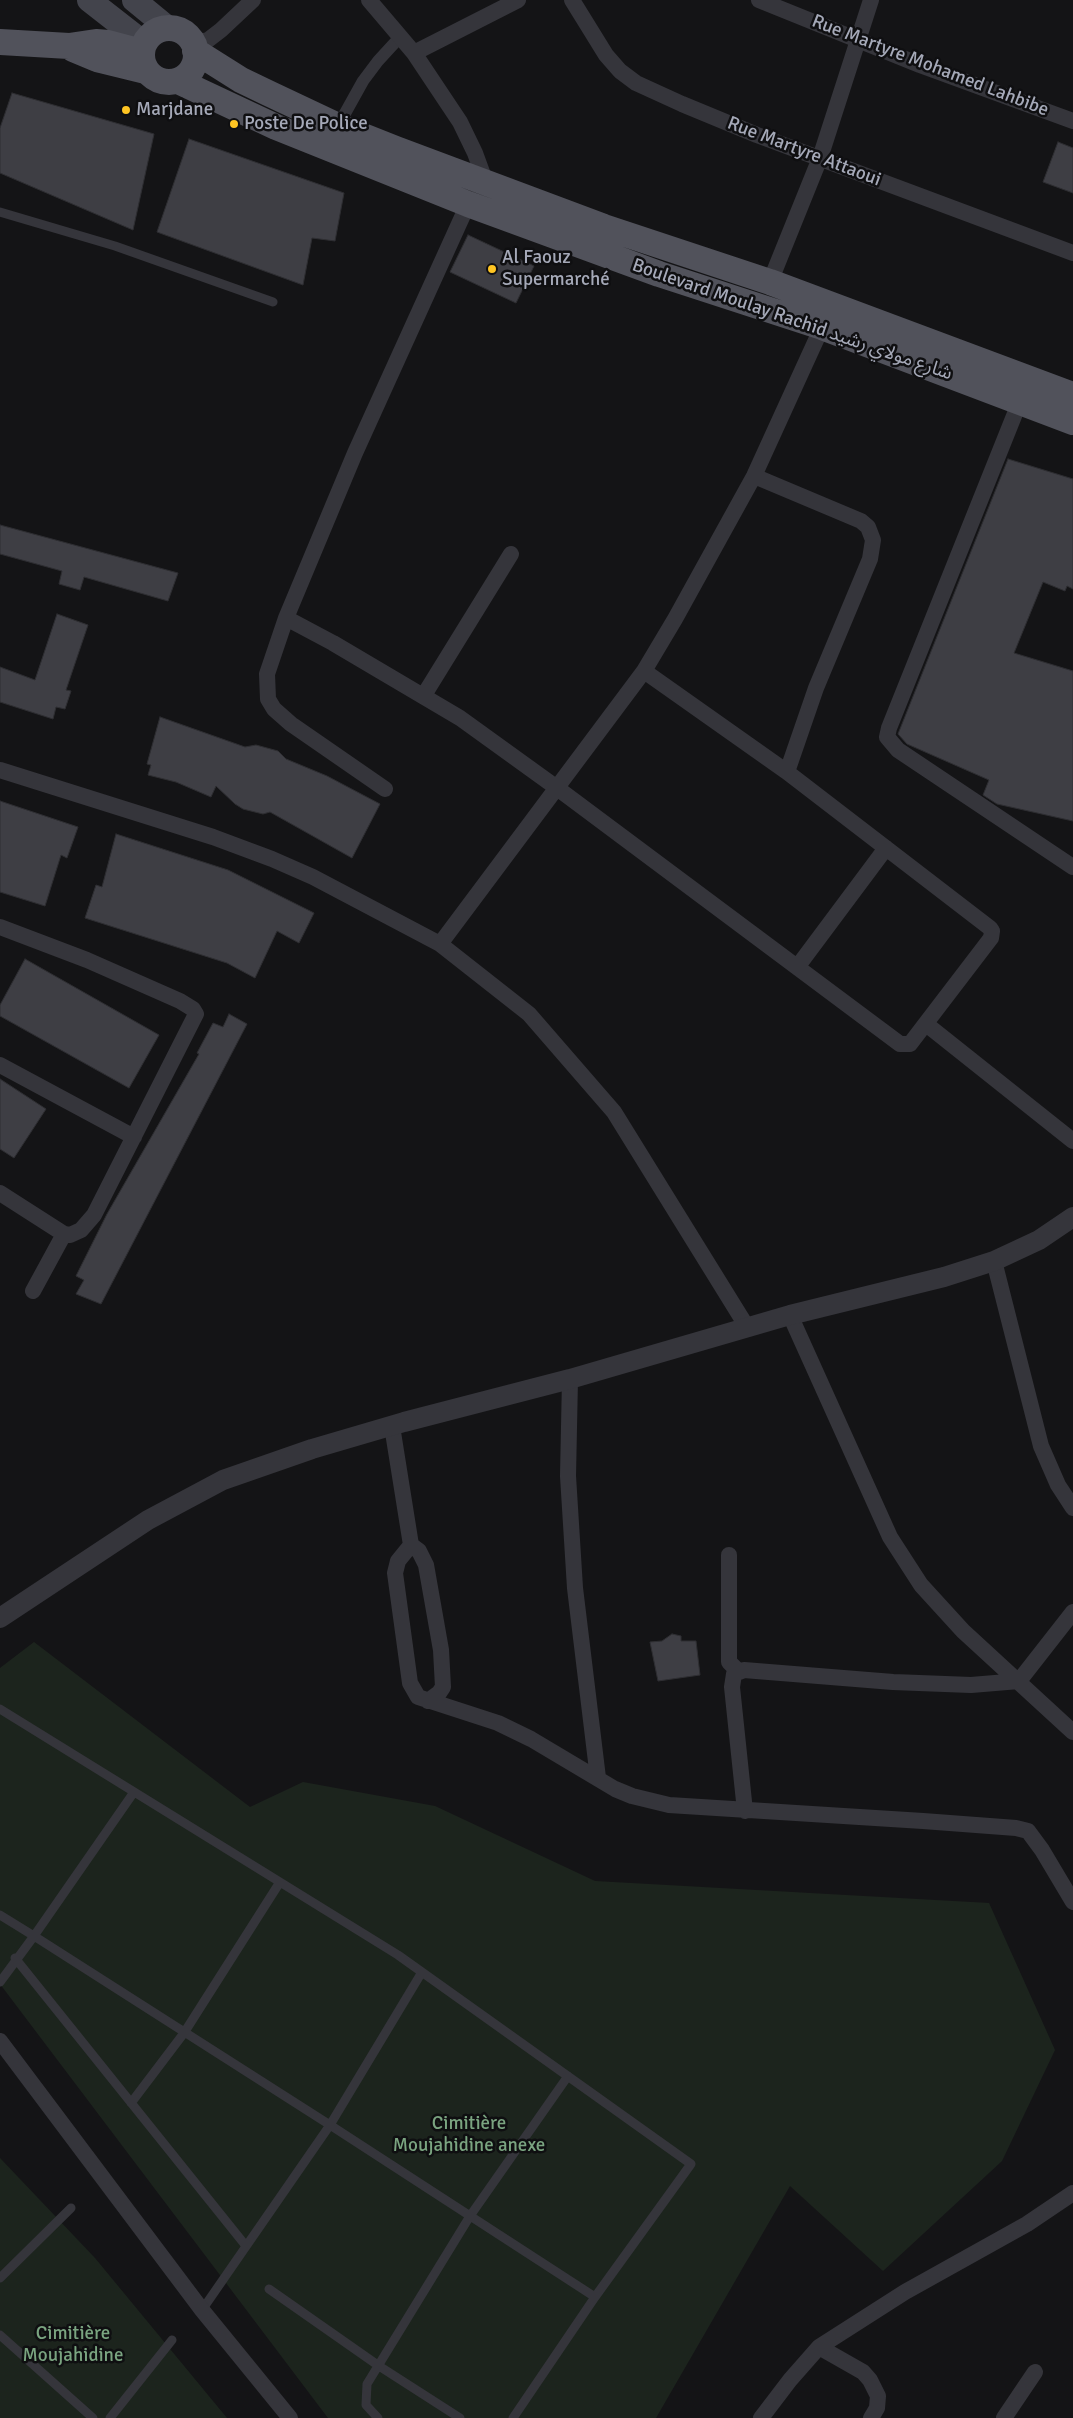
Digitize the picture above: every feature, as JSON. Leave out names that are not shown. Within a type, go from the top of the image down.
[{"type":"main road","points":[[89,0],[144,56],[155,79],[166,82],[178,81],[192,69],[195,60],[194,47],[187,36],[178,30],[168,28],[158,30],[144,56]]},
{"type":"main road","points":[[134,0],[168,28]]},
{"type":"main road","points":[[0,42],[70,46],[97,59],[144,56]]},
{"type":"main road","name":"Boulevard Moulay Rachid شارع مولاي رشيد","points":[[194,47],[240,80],[338,126],[604,227],[770,282],[1071,388]]},
{"type":"main road","name":"Boulevard Moulay Rachid شارع مولاي رشيد","points":[[178,81],[276,127],[468,204],[659,274],[822,327],[1073,422]]},
{"type":"street","points":[[194,47],[208,40],[221,30],[253,0]]},
{"type":"street","points":[[369,0],[414,53],[460,122],[476,153],[486,183]]},
{"type":"street","points":[[414,53],[518,0]]},
{"type":"street","name":"Rue Martyre Attaoui","points":[[572,0],[606,55],[620,71],[636,83],[682,104],[820,158],[1073,253]]},
{"type":"street","name":"Rue Martyre Mohamed Lahbibe","points":[[759,0],[858,40],[1073,121]]},
{"type":"street","points":[[770,282],[820,158],[872,0]]},
{"type":"street","points":[[338,126],[363,81],[400,37]]},
{"type":"street","points":[[385,789],[291,724],[274,709],[268,699],[266,674],[286,618],[355,453],[468,204]]},
{"type":"street","points":[[440,944],[644,671],[754,476],[822,327]]},
{"type":"street","points":[[1020,401],[889,728],[888,737],[898,750],[1073,867]]},
{"type":"street","points":[[754,476],[861,521],[868,527],[873,540],[870,559],[816,688],[786,772]]},
{"type":"street","points":[[424,696],[511,554]]},
{"type":"street","points":[[286,618],[333,643],[460,718],[798,966],[900,1044],[910,1044],[991,938],[992,931],[987,925],[786,772],[644,671]]},
{"type":"street","points":[[0,770],[213,837],[272,859],[312,877],[440,944],[529,1014],[614,1112],[747,1327]]},
{"type":"street","points":[[798,966],[886,848]]},
{"type":"street","points":[[0,927],[87,960],[180,1001],[193,1009],[196,1016],[90,1220],[76,1234],[64,1234],[0,1193]]},
{"type":"street","points":[[926,1024],[1073,1141]]},
{"type":"street","points":[[0,1064],[134,1137]]},
{"type":"street","points":[[0,1618],[148,1520],[223,1480],[312,1449],[392,1426],[570,1380],[747,1327],[897,1290],[994,1261],[1038,1240],[1073,1217]]},
{"type":"street","points":[[33,1291],[64,1234]]},
{"type":"street","points":[[994,1261],[1041,1446],[1058,1485],[1073,1508]]},
{"type":"street","points":[[790,1315],[890,1537],[921,1585],[963,1631],[1073,1732]]},
{"type":"street","points":[[570,1380],[568,1476],[575,1588],[598,1778]]},
{"type":"street","points":[[392,1426],[411,1545],[419,1551],[426,1565],[441,1650],[443,1687],[439,1693],[428,1700]]},
{"type":"street","points":[[411,1545],[398,1561],[395,1573],[410,1683],[418,1697],[498,1723],[531,1739],[632,1796],[669,1805],[923,1821],[1016,1828],[1028,1831],[1040,1846],[1073,1902]]},
{"type":"street","points":[[729,1554],[729,1662],[739,1672]]},
{"type":"street","points":[[745,1811],[732,1687],[732,1679],[739,1672],[744,1670],[902,1683],[972,1685],[1019,1681],[1073,1612]]},
{"type":"street","points":[[0,2041],[202,2310],[290,2418]]},
{"type":"street","points":[[761,2418],[790,2380],[819,2348],[904,2292],[1027,2224],[1073,2193]]},
{"type":"street","points":[[819,2348],[862,2372],[870,2380],[878,2396],[877,2408],[871,2418]]},
{"type":"street","points":[[1004,2418],[1035,2372]]},
{"type":"lane","points":[[0,212],[115,246],[273,302]]},
{"type":"lane","points":[[0,1709],[422,1972],[691,2164],[594,2297],[513,2418]]},
{"type":"lane","points":[[0,1982],[15,1958],[34,1936],[134,1792]]},
{"type":"lane","points":[[131,2103],[184,2033],[280,1882]]},
{"type":"lane","points":[[0,1915],[330,2125],[594,2297]]},
{"type":"lane","points":[[15,1958],[246,2246]]},
{"type":"lane","points":[[202,2310],[330,2125],[422,1972]]},
{"type":"lane","points":[[378,2418],[366,2405],[367,2384],[470,2216],[568,2076]]},
{"type":"lane","points":[[0,2278],[71,2208]]},
{"type":"lane","points":[[269,2289],[379,2366],[460,2418]]},
{"type":"lane","points":[[0,2335],[92,2418]]},
{"type":"lane","points":[[110,2418],[172,2340]]},
{"type":"green space","name":"Cimitière Moujahidine anexe","points":[[34,1642],[250,1807],[303,1782],[435,1806],[595,1881],[989,1903],[1055,2050],[1002,2161],[883,2271],[790,2186],[656,2418],[328,2418],[0,1984],[0,1668]]},
{"type":"green space","name":"Cimitière Moujahidine","points":[[0,2158],[95,2258],[227,2418],[0,2418]]},
{"type":"building","points":[[12,93],[154,134],[133,230],[0,173],[0,128]]},
{"type":"building","points":[[189,139],[344,193],[335,241],[312,238],[303,285],[157,232]]},
{"type":"building","points":[[1058,142],[1073,148],[1073,193],[1043,182]]},
{"type":"building","name":"Al Faouz Supermarché","points":[[468,235],[534,266],[516,303],[450,272]]},
{"type":"building","points":[[1008,459],[1073,479],[1073,589],[1067,586],[1065,591],[1043,582],[1014,653],[1073,671],[1073,821],[997,804],[983,795],[989,780],[907,744],[898,734]]},
{"type":"building","points":[[0,525],[178,573],[168,601],[84,577],[80,590],[59,584],[62,571],[0,554]]},
{"type":"building","points":[[57,614],[88,625],[66,690],[71,691],[65,709],[56,707],[53,719],[0,702],[0,667],[35,680]]},
{"type":"building","points":[[160,717],[245,747],[256,745],[278,751],[286,759],[327,776],[380,804],[352,858],[270,812],[263,814],[243,809],[216,786],[211,797],[176,782],[148,775],[151,765],[147,764]]},
{"type":"building","points":[[0,801],[78,827],[67,858],[61,855],[45,906],[0,892]]},
{"type":"building","points":[[116,834],[228,870],[314,913],[299,943],[277,931],[255,978],[227,963],[85,918],[96,885],[102,887]]},
{"type":"building","points":[[25,959],[159,1035],[129,1088],[0,1016],[0,1005]]},
{"type":"building","points":[[229,1014],[247,1024],[101,1304],[76,1294],[84,1280],[76,1276],[107,1214],[199,1054],[197,1053],[213,1023],[223,1027]]},
{"type":"building","points":[[0,1079],[46,1109],[14,1158],[0,1149]]},
{"type":"building","points":[[672,1634],[681,1636],[681,1641],[696,1641],[700,1675],[658,1681],[650,1642],[662,1641]]},
{"type":"place","name":"Marjdane","points":[[126,110]]},
{"type":"place","name":"Poste De Police","points":[[234,124]]},
{"type":"place","name":"Al Faouz Supermarché","points":[[492,269]]}]
